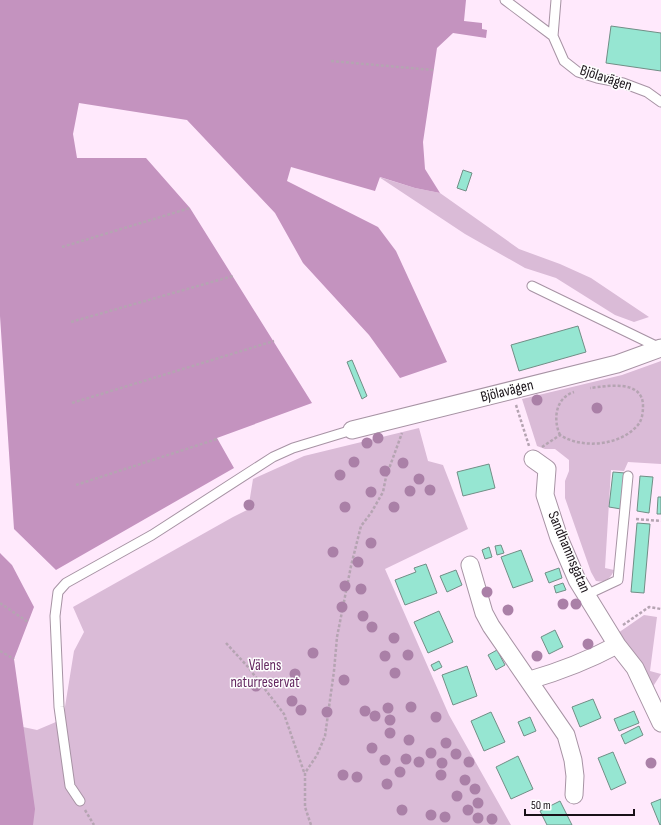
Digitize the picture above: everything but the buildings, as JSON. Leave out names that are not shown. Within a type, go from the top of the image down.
[{"type":"street","name":"Bjölavägen","points":[[352,430],[408,417],[511,389],[617,364],[660,348]]},
{"type":"street","name":"Sandhamnsgatan","points":[[532,456],[547,469],[545,494],[559,538],[586,595],[614,639],[635,668],[661,723]]},
{"type":"street","points":[[470,565],[484,613],[491,626],[530,680],[566,735],[573,760],[575,776],[574,795]]},
{"type":"street","points":[[530,680],[570,668],[592,659],[614,639]]},
{"type":"lane","points":[[505,0],[553,36]]},
{"type":"lane","name":"Bjölavägen","points":[[556,0],[553,36],[564,61],[578,72],[597,78],[623,83],[647,92],[661,102]]},
{"type":"lane","points":[[532,286],[660,348]]},
{"type":"lane","points":[[80,801],[70,786],[59,707],[55,616],[58,592],[66,583],[152,535],[273,457],[293,448],[352,430]]},
{"type":"lane","points":[[586,595],[618,580],[628,476]]},
{"type":"path","points":[[331,61],[433,70]]},
{"type":"path","points":[[62,246],[190,208]]},
{"type":"path","points":[[71,322],[233,276]]},
{"type":"path","points":[[72,403],[274,341]]},
{"type":"path","points":[[578,391],[569,394],[559,404],[555,420],[560,436],[577,444],[598,444],[613,440],[630,432],[641,419],[642,399],[640,395],[632,388],[610,386],[584,390]]},
{"type":"path","points":[[511,389],[532,456],[560,436]]},
{"type":"path","points":[[304,773],[317,754],[325,736],[337,637],[360,526],[371,513],[383,492],[386,478],[408,417]]},
{"type":"path","points":[[76,485],[217,439]]},
{"type":"path","points":[[624,518],[661,521]]},
{"type":"path","points":[[0,603],[28,622]]},
{"type":"path","points":[[614,639],[649,608],[661,609]]},
{"type":"path","points":[[226,643],[248,667],[284,714],[304,773],[305,807],[311,825]]},
{"type":"path","points":[[0,651],[14,659]]},
{"type":"path","points":[[80,801],[94,825]]},
{"type":"green space","points":[[379,177],[415,188],[440,193],[519,249],[560,264],[591,278],[649,317],[634,322],[615,315],[556,278],[525,268],[465,234]]},
{"type":"green space","points":[[661,361],[661,464],[628,462],[624,471],[611,470],[605,568],[614,570],[605,581],[596,581],[591,572],[565,498],[565,481],[569,471],[569,460],[555,449],[545,449],[537,446],[522,399],[622,375]]},
{"type":"green space","name":"Välens naturreservat","points":[[419,428],[428,461],[443,465],[468,529],[385,569],[449,715],[511,825],[0,825],[0,722],[37,730],[63,719],[74,651],[84,632],[73,607],[255,506],[249,504],[253,479],[304,456]]},
{"type":"green space","points":[[644,615],[657,617],[650,671],[661,674],[652,688],[618,633]]},
{"type":"shaded area","points":[[0,0],[466,0],[464,21],[482,23],[482,29],[487,30],[486,38],[453,33],[437,48],[423,142],[425,169],[440,193],[415,188],[380,177],[375,191],[291,167],[287,181],[378,227],[396,251],[447,362],[400,378],[369,335],[303,263],[275,213],[187,120],[79,103],[73,134],[77,158],[146,158],[190,208],[312,403],[217,438],[234,468],[56,570],[14,529],[0,316]]},
{"type":"shaded area","points":[[0,553],[12,565],[34,607],[14,659],[35,809],[33,825],[0,825]]}]
